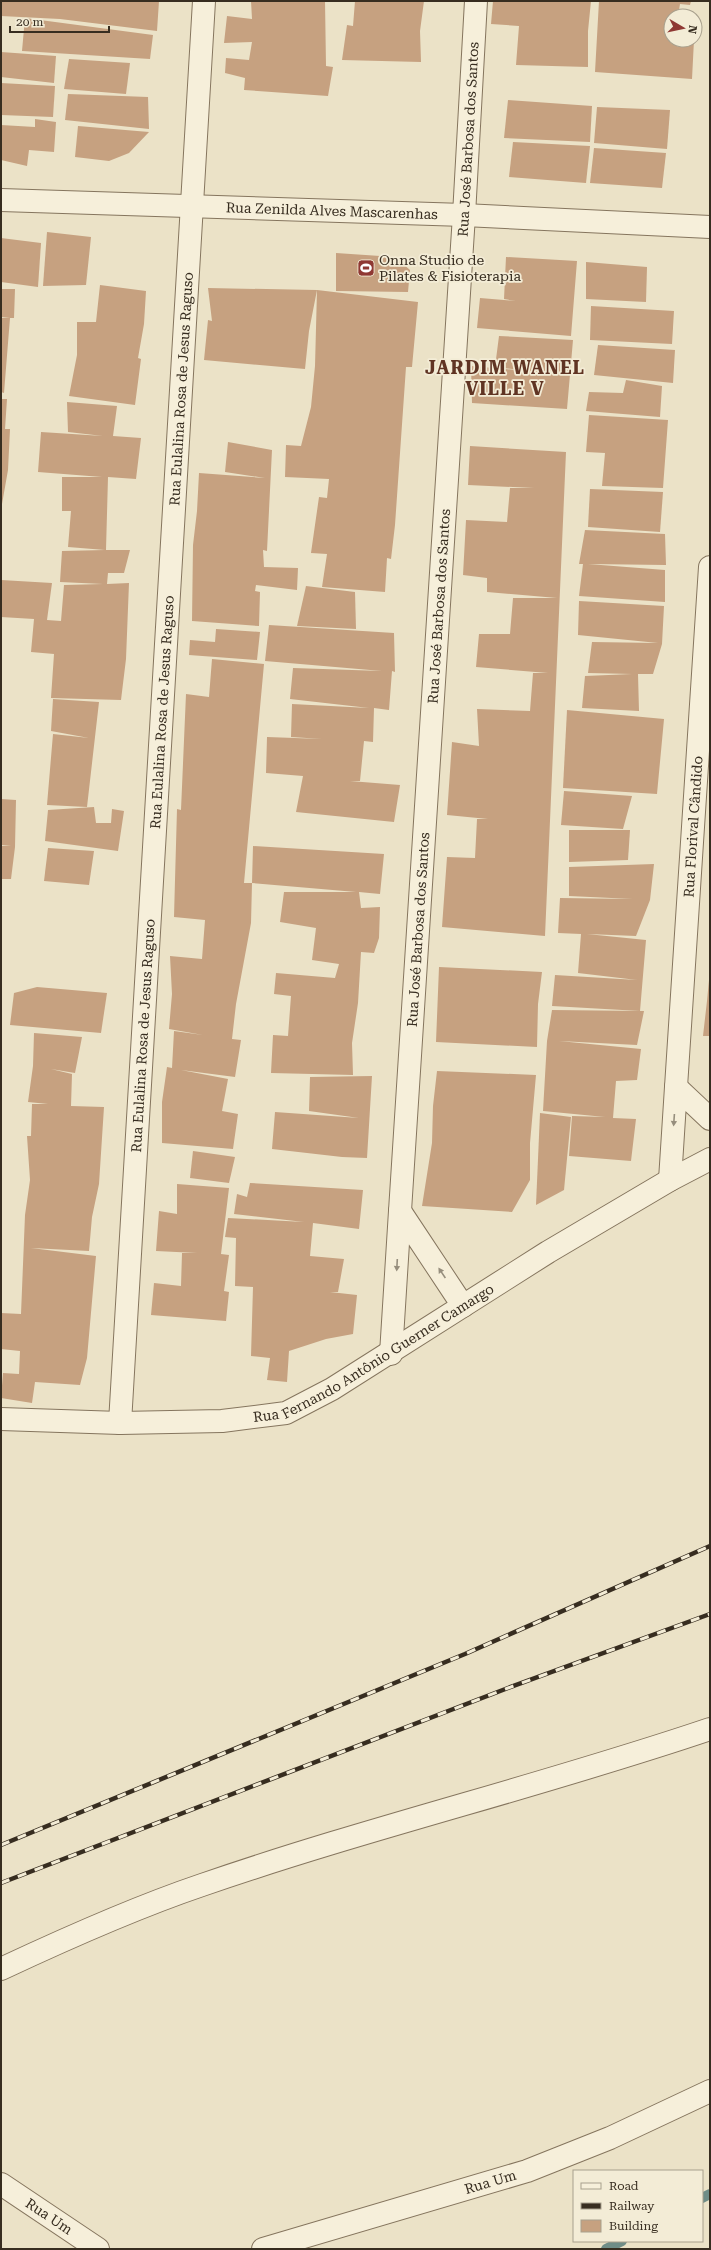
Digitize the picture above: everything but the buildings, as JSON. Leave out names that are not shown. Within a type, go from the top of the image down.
[{"type":"street","name":"Rua Eulalina Rosa de Jesus Raguso","points":[[120,1423],[204,1]]},
{"type":"street","name":"Rua José Barbosa dos Santos","points":[[391,1354],[464,215],[476,1]]},
{"type":"street","name":"Rua Zenilda Alves Mascarenhas","points":[[1,200],[464,215],[710,227]]},
{"type":"street","name":"Rua Florival Cândido","points":[[670,1180],[710,567]]},
{"type":"street","points":[[676,1087],[710,1119]]},
{"type":"street","name":"Rua Fernando Antônio Guerner Camargo","points":[[1,1419],[120,1423],[222,1421],[286,1413],[332,1389],[391,1354],[463,1306],[670,1180],[710,1159]]},
{"type":"street","points":[[400,1210],[463,1306]]},
{"type":"street","points":[[1,1969],[72,1936],[200,1885],[318,1846],[571,1773],[710,1729]]},
{"type":"street","name":"Rua Um","points":[[263,2249],[527,2171],[610,2138],[710,2091]]},
{"type":"street","name":"Rua Um","points":[[1,2184],[98,2249]]},
{"type":"waterway","points":[[703,2198],[710,2194]]},
{"type":"waterway","points":[[606,2249],[620,2242]]},
{"type":"railway","points":[[1,1845],[465,1654],[710,1546]]},
{"type":"railway","points":[[1,1883],[508,1688],[710,1614]]},
{"type":"place","name":"Onna Studio de Pilates & Fisioterapia","points":[[366,268]]},
{"type":"district","name":"JARDIM WANEL VILLE V","points":[[505,377]]}]
